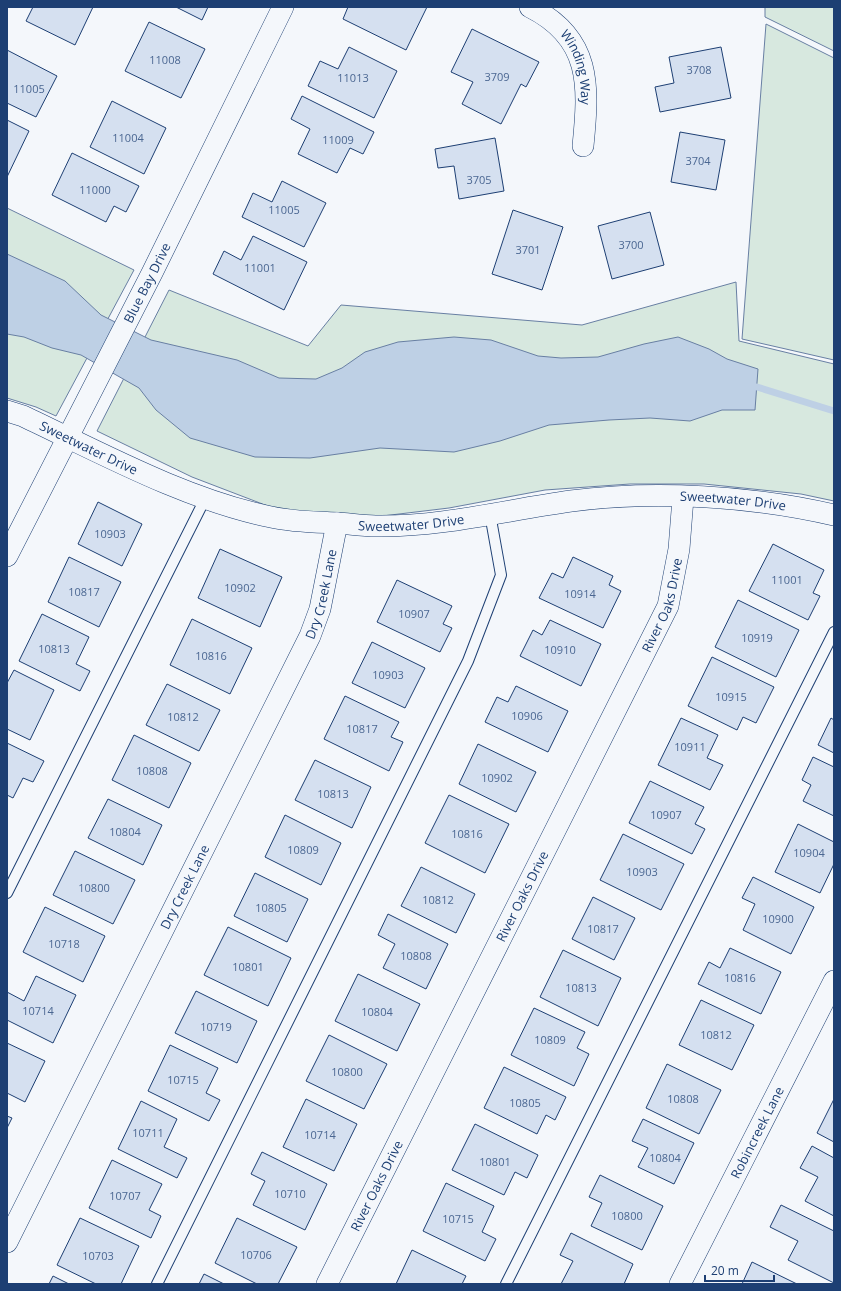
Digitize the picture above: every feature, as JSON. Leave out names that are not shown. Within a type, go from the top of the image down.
[{"type":"street","name":"Blue Bay Drive","points":[[7,556],[152,273],[283,7]]},
{"type":"street","name":"Winding Way","points":[[530,7],[538,11],[566,33],[581,61],[587,89],[583,146]]},
{"type":"street","name":"Sweetwater Drive","points":[[7,411],[23,416],[174,486],[243,510],[273,518],[400,526],[432,523],[580,500],[636,496],[740,500],[834,515]]},
{"type":"street","name":"River Oaks Drive","points":[[327,1284],[668,606],[679,549],[683,498]]},
{"type":"street","name":"Dry Creek Lane","points":[[7,1242],[310,636],[320,609],[337,523]]},
{"type":"street","name":"Robincreek Lane","points":[[680,1284],[834,981]]},
{"type":"lane","points":[[7,893],[206,497]]},
{"type":"lane","points":[[157,1284],[468,661],[501,575],[490,514]]},
{"type":"lane","points":[[506,1284],[834,632]]},
{"type":"shaded area","points":[[765,7],[834,7],[834,51],[765,17]]},
{"type":"shaded area","points":[[766,24],[834,58],[834,360],[742,339]]},
{"type":"shaded area","points":[[7,208],[134,270],[56,416],[36,407],[7,398]]},
{"type":"shaded area","points":[[736,282],[739,341],[834,364],[834,501],[801,494],[704,484],[630,484],[545,490],[449,508],[374,517],[286,513],[192,477],[97,431],[169,290],[308,346],[341,305],[582,325]]},
{"type":"water","points":[[7,254],[65,281],[101,315],[151,340],[237,360],[279,378],[316,379],[342,368],[365,352],[398,342],[454,337],[491,340],[538,356],[561,358],[598,357],[644,344],[678,337],[709,349],[727,359],[758,369],[755,410],[722,410],[690,421],[650,418],[549,425],[500,441],[454,452],[380,448],[310,458],[255,457],[190,438],[156,410],[139,388],[81,355],[52,348],[24,337],[7,334]]},
{"type":"building","points":[[33,7],[93,7],[75,45],[26,21]]},
{"type":"building","points":[[176,7],[208,7],[202,20]]},
{"type":"building","points":[[348,7],[427,7],[406,50],[343,19]]},
{"type":"building","points":[[149,22],[205,49],[181,98],[125,71]]},
{"type":"building","points":[[472,29],[539,62],[526,87],[521,84],[501,124],[462,104],[473,82],[451,72]]},
{"type":"building","points":[[349,47],[397,71],[374,118],[308,86],[320,61],[338,69]]},
{"type":"building","points":[[721,47],[731,98],[660,112],[655,87],[674,83],[669,57]]},
{"type":"building","points":[[7,50],[57,76],[36,117],[7,103]]},
{"type":"building","points":[[302,96],[374,132],[363,154],[350,148],[337,173],[298,154],[310,129],[291,119]]},
{"type":"building","points":[[112,101],[166,128],[144,174],[90,147]]},
{"type":"building","points":[[7,120],[29,131],[7,177]]},
{"type":"building","points":[[680,132],[725,140],[716,190],[671,182]]},
{"type":"building","points":[[495,138],[504,191],[459,199],[454,166],[438,168],[435,149]]},
{"type":"building","points":[[72,153],[139,186],[126,212],[114,206],[106,222],[52,195]]},
{"type":"building","points":[[282,181],[326,203],[304,247],[242,217],[253,193],[272,202]]},
{"type":"building","points":[[513,210],[563,227],[542,290],[492,274]]},
{"type":"building","points":[[650,212],[664,265],[612,279],[598,226]]},
{"type":"building","points":[[253,236],[307,262],[284,310],[213,274],[224,251],[241,260]]},
{"type":"building","points":[[98,502],[142,524],[122,566],[78,544]]},
{"type":"building","points":[[773,544],[824,570],[813,593],[820,596],[808,620],[749,591]]},
{"type":"building","points":[[220,549],[282,577],[260,627],[198,598]]},
{"type":"building","points":[[69,557],[121,582],[99,627],[48,602]]},
{"type":"building","points":[[573,557],[613,576],[609,585],[621,591],[603,628],[539,598],[552,573],[563,578]]},
{"type":"building","points":[[397,580],[452,606],[443,624],[452,628],[440,652],[377,622]]},
{"type":"building","points":[[738,600],[799,630],[776,677],[715,647]]},
{"type":"building","points":[[42,614],[89,637],[76,664],[90,671],[80,691],[19,661]]},
{"type":"building","points":[[192,619],[252,648],[230,694],[170,665]]},
{"type":"building","points":[[550,620],[601,644],[581,686],[520,656],[533,630],[542,635]]},
{"type":"building","points":[[372,642],[425,668],[405,708],[352,683]]},
{"type":"building","points":[[712,657],[774,687],[756,723],[743,717],[737,730],[688,706]]},
{"type":"building","points":[[14,670],[54,690],[30,740],[7,729],[7,683]]},
{"type":"building","points":[[167,684],[220,710],[199,751],[146,725]]},
{"type":"building","points":[[516,686],[568,711],[548,752],[485,722],[497,697],[508,702]]},
{"type":"building","points":[[345,696],[399,722],[391,737],[403,742],[389,771],[324,739]]},
{"type":"building","points":[[681,718],[718,735],[707,758],[723,765],[710,790],[658,765]]},
{"type":"building","points":[[831,718],[834,720],[834,753],[818,745]]},
{"type":"building","points":[[134,735],[191,763],[169,808],[112,780]]},
{"type":"building","points":[[7,743],[44,761],[33,782],[23,778],[13,798],[7,795]]},
{"type":"building","points":[[478,744],[536,772],[516,812],[459,784]]},
{"type":"building","points":[[813,757],[834,767],[834,816],[803,801],[811,785],[802,780]]},
{"type":"building","points":[[315,760],[371,787],[352,828],[295,800]]},
{"type":"building","points":[[650,781],[704,807],[695,824],[705,829],[692,854],[629,823]]},
{"type":"building","points":[[449,795],[509,824],[485,873],[425,843]]},
{"type":"building","points":[[108,799],[162,825],[143,865],[88,838]]},
{"type":"building","points":[[285,815],[341,843],[321,885],[265,857]]},
{"type":"building","points":[[798,824],[834,842],[834,864],[820,893],[775,872]]},
{"type":"building","points":[[623,834],[684,864],[661,910],[600,880]]},
{"type":"building","points":[[75,851],[135,880],[113,924],[53,895]]},
{"type":"building","points":[[421,867],[475,894],[456,933],[401,906]]},
{"type":"building","points":[[255,873],[308,899],[287,942],[234,916]]},
{"type":"building","points":[[753,877],[814,907],[791,954],[743,930],[755,904],[742,898]]},
{"type":"building","points":[[593,897],[635,918],[614,960],[572,939]]},
{"type":"building","points":[[45,907],[105,936],[83,982],[23,952]]},
{"type":"building","points":[[388,914],[448,944],[426,989],[383,968],[395,944],[378,935]]},
{"type":"building","points":[[228,927],[291,958],[268,1006],[204,975]]},
{"type":"building","points":[[730,948],[781,972],[761,1014],[698,984],[709,962],[720,968]]},
{"type":"building","points":[[563,950],[621,978],[598,1026],[540,997]]},
{"type":"building","points":[[358,974],[420,1004],[397,1051],[335,1021]]},
{"type":"building","points":[[36,976],[76,995],[53,1043],[7,1020],[7,992],[24,1001]]},
{"type":"building","points":[[196,991],[257,1021],[237,1063],[175,1033]]},
{"type":"building","points":[[701,1000],[754,1025],[732,1070],[679,1045]]},
{"type":"building","points":[[534,1008],[585,1032],[577,1048],[589,1054],[574,1086],[511,1055]]},
{"type":"building","points":[[329,1035],[387,1064],[364,1109],[306,1081]]},
{"type":"building","points":[[7,1043],[45,1061],[25,1102],[7,1093]]},
{"type":"building","points":[[170,1045],[218,1068],[206,1093],[220,1100],[209,1121],[148,1091]]},
{"type":"building","points":[[667,1064],[721,1090],[699,1134],[646,1108]]},
{"type":"building","points":[[504,1067],[566,1097],[555,1120],[546,1115],[537,1134],[484,1108]]},
{"type":"building","points":[[306,1099],[357,1124],[334,1171],[283,1147]]},
{"type":"building","points":[[834,1099],[834,1142],[817,1133]]},
{"type":"building","points":[[141,1101],[177,1119],[164,1147],[187,1158],[177,1178],[118,1149]]},
{"type":"building","points":[[7,1116],[12,1118],[7,1128]]},
{"type":"building","points":[[643,1119],[694,1143],[674,1184],[638,1167],[648,1148],[632,1141]]},
{"type":"building","points":[[475,1124],[538,1155],[527,1178],[515,1172],[504,1195],[452,1170]]},
{"type":"building","points":[[812,1146],[834,1158],[834,1216],[805,1201],[818,1177],[800,1168]]},
{"type":"building","points":[[262,1152],[327,1184],[305,1230],[253,1205],[265,1181],[251,1174]]},
{"type":"building","points":[[112,1160],[162,1184],[149,1210],[161,1216],[151,1238],[89,1208]]},
{"type":"building","points":[[600,1175],[663,1206],[642,1250],[591,1226],[602,1203],[589,1197]]},
{"type":"building","points":[[446,1183],[494,1206],[482,1232],[496,1239],[485,1261],[423,1231]]},
{"type":"building","points":[[781,1205],[834,1231],[834,1283],[788,1260],[798,1241],[770,1227]]},
{"type":"building","points":[[80,1218],[139,1246],[121,1284],[96,1284],[57,1265]]},
{"type":"building","points":[[237,1218],[297,1247],[278,1284],[257,1284],[215,1263]]},
{"type":"building","points":[[571,1233],[633,1264],[624,1284],[561,1284],[573,1261],[560,1255]]},
{"type":"building","points":[[412,1250],[466,1276],[462,1284],[396,1284]]},
{"type":"building","points":[[752,1262],[797,1284],[742,1284]]},
{"type":"building","points":[[204,1274],[224,1284],[199,1284]]},
{"type":"building","points":[[53,1276],[69,1284],[49,1284]]},
{"type":"waterway","points":[[757,387],[834,411]]}]
